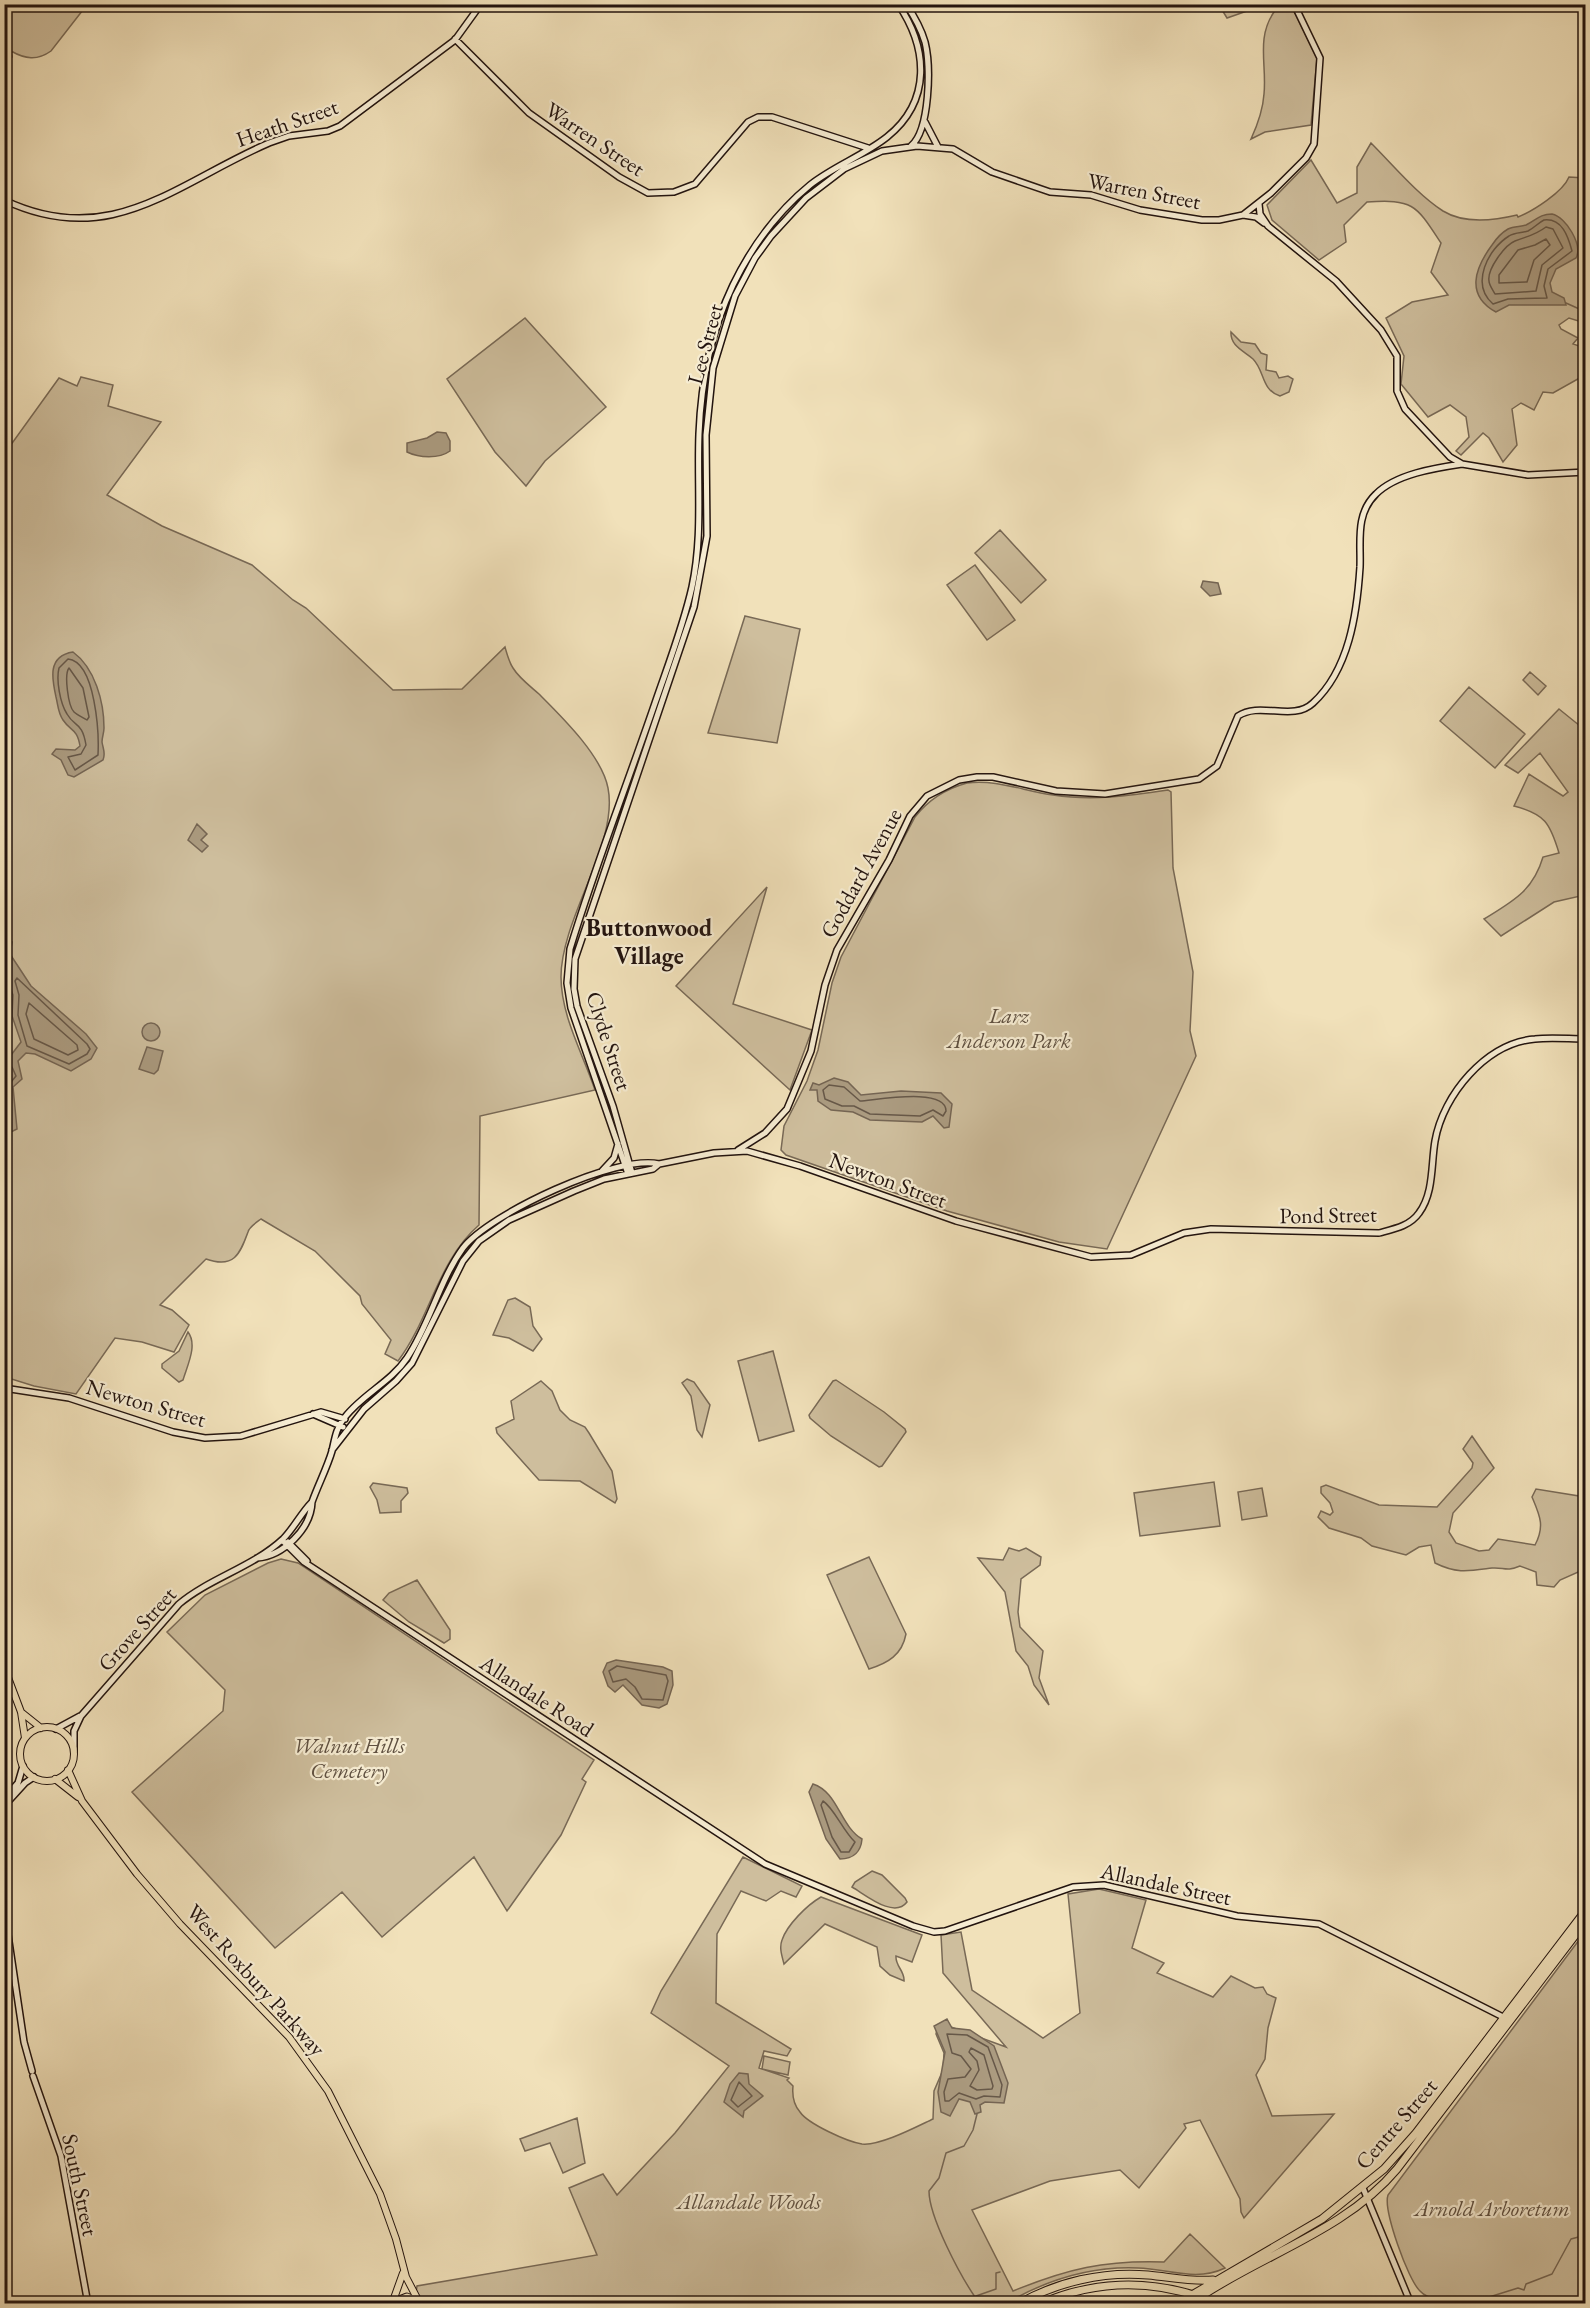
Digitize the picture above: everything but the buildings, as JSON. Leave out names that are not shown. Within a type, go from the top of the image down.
[{"type":"highway","name":"Centre Street","points":[[1196,2296],[1341,2217],[1369,2197],[1396,2169],[1586,1910]]},
{"type":"highway","name":"Centre Street","points":[[1196,2296],[1216,2280],[1315,2224],[1363,2188],[1416,2133],[1586,1921]]},
{"type":"highway","points":[[1018,2304],[1056,2287],[1102,2276],[1143,2275],[1192,2281],[1216,2280]]},
{"type":"highway","points":[[1040,2304],[1077,2291],[1112,2285],[1157,2286],[1196,2296]]},
{"type":"highway","points":[[391,2302],[404,2298],[420,2302]]},
{"type":"main road","name":"Heath Street","points":[[4,200],[38,213],[77,218],[115,216],[144,206],[269,143],[289,136],[328,131],[340,126],[456,39],[481,4]]},
{"type":"main road","name":"Lee Street","points":[[632,781],[680,632],[695,573],[701,522],[699,434],[702,390],[722,313],[749,255],[784,209],[822,176],[893,131],[910,109],[918,87],[921,59],[914,31],[898,4]]},
{"type":"main road","points":[[906,4],[920,28],[927,51],[925,117],[920,137],[909,147]]},
{"type":"main road","name":"Warren Street","points":[[909,147],[938,147],[962,152],[987,170],[1050,192],[1091,195],[1131,208],[1206,221],[1243,215],[1259,204],[1306,158],[1314,142],[1315,102],[1320,58],[1294,4]]},
{"type":"main road","name":"Warren Street","points":[[456,39],[529,113],[619,177],[650,194],[678,191],[696,183],[744,125],[758,117],[772,117],[869,148],[890,149]]},
{"type":"main road","points":[[910,109],[918,107],[938,147]]},
{"type":"main road","points":[[893,131],[890,141],[898,148]]},
{"type":"main road","name":"Lee Street","points":[[632,781],[686,634],[701,576],[707,522],[705,444],[708,397],[716,354],[728,315],[755,258],[789,214],[815,190],[844,169],[890,149],[909,147]]},
{"type":"main road","points":[[1259,204],[1260,214],[1268,226]]},
{"type":"main road","points":[[1243,215],[1256,218],[1268,226],[1336,281],[1381,330],[1397,356],[1397,391],[1405,409],[1435,443],[1462,464],[1528,475],[1586,472]]},
{"type":"main road","name":"Goddard Avenue","points":[[737,1150],[774,1124],[790,1102],[814,1041],[825,985],[837,950],[889,860],[910,816],[927,796],[959,780],[977,777],[993,777],[1056,791],[1105,794],[1176,784],[1206,776],[1220,761],[1238,716],[1244,712],[1256,710],[1300,709],[1311,705],[1332,679],[1347,648],[1352,628],[1360,571],[1360,528],[1370,500],[1386,486],[1398,480],[1462,464]]},
{"type":"main road","name":"Clyde Street","points":[[628,1166],[571,1008],[567,969],[574,937],[632,781]]},
{"type":"main road","name":"Clyde Street","points":[[630,1173],[607,1088],[579,1013],[574,983],[578,946],[632,781]]},
{"type":"main road","name":"Pond Street","points":[[1104,1258],[1131,1255],[1184,1233],[1208,1229],[1368,1234],[1399,1228],[1421,1210],[1429,1189],[1435,1141],[1442,1116],[1466,1077],[1494,1055],[1523,1041],[1586,1039]]},
{"type":"main road","points":[[602,1172],[614,1158],[618,1142]]},
{"type":"main road","name":"Newton Street","points":[[340,1425],[344,1418],[407,1358],[458,1257],[479,1232],[507,1213],[602,1172],[628,1166],[650,1162],[659,1164],[737,1150],[800,1166],[956,1221],[1086,1256],[1104,1258]]},
{"type":"main road","name":"Newton Street","points":[[347,1429],[412,1363],[463,1261],[479,1241],[496,1227],[595,1182],[653,1168],[659,1164]]},
{"type":"main road","name":"Newton Street","points":[[4,1388],[69,1398],[173,1432],[205,1438],[241,1436],[313,1414],[327,1412],[351,1423]]},
{"type":"main road","points":[[313,1414],[347,1429]]},
{"type":"main road","name":"Grove Street","points":[[332,1450],[333,1439],[340,1425]]},
{"type":"main road","name":"Grove Street","points":[[257,1557],[268,1557],[288,1544],[309,1516],[332,1450],[347,1429]]},
{"type":"main road","name":"Grove Street","points":[[74,1751],[74,1731],[81,1716],[179,1604],[206,1584],[257,1557],[282,1540],[312,1502]]},
{"type":"main road","name":"Allandale Road","points":[[282,1540],[312,1566],[745,1851]]},
{"type":"main road","points":[[4,1667],[21,1712],[25,1739],[20,1752],[23,1766],[18,1783],[4,1799]]},
{"type":"main road","points":[[4,1806],[25,1783],[34,1777],[55,1779],[68,1770],[74,1751],[69,1738],[56,1729],[41,1728],[21,1712]]},
{"type":"main road","name":"Grove Street","points":[[56,1729],[81,1716]]},
{"type":"main road","points":[[25,1739],[41,1728]]},
{"type":"main road","points":[[23,1766],[34,1777]]},
{"type":"main road","name":"West Roxbury Parkway","points":[[68,1770],[82,1801],[151,1891],[211,1958],[278,2025],[312,2068],[344,2120],[374,2179],[404,2266],[420,2302]]},
{"type":"main road","name":"West Roxbury Parkway","points":[[55,1779],[82,1801]]},
{"type":"main road","name":"Allandale Street","points":[[745,1851],[782,1873],[891,1918],[934,1932],[945,1931],[1073,1887],[1088,1884],[1123,1889],[1237,1916],[1319,1924],[1507,2019]]},
{"type":"main road","name":"South Street","points":[[4,1908],[23,2033],[32,2074],[61,2156],[88,2304]]},
{"type":"main road","points":[[1363,2188],[1369,2197],[1412,2304]]},
{"type":"main road","points":[[391,2302],[402,2279],[404,2266]]},
{"type":"main road","name":"Centre Street","points":[[1181,2304],[1196,2296]]},
{"type":"main road","name":"Centre Street","points":[[1192,2304],[1196,2296]]},
{"type":"green space","points":[[84,4],[86,6],[51,51],[31,58],[11,51],[12,57],[5,59],[6,5]]},
{"type":"green space","points":[[1219,5],[1264,5],[1227,18]]},
{"type":"green space","points":[[1264,5],[1291,5],[1317,58],[1311,125],[1265,132],[1251,139],[1264,94],[1265,32],[1274,12]]},
{"type":"green space","points":[[1371,143],[1424,196],[1443,211],[1460,218],[1480,220],[1517,215],[1518,217],[1554,195],[1569,177],[1585,178],[1585,323],[1569,318],[1559,325],[1561,329],[1578,338],[1573,344],[1585,348],[1585,375],[1553,393],[1543,392],[1534,410],[1521,403],[1512,409],[1517,445],[1503,462],[1489,438],[1483,433],[1461,455],[1456,451],[1469,437],[1466,417],[1450,405],[1428,417],[1401,384],[1404,356],[1386,318],[1412,302],[1448,295],[1431,272],[1441,243],[1426,220],[1412,207],[1404,204],[1383,201],[1367,202],[1344,225],[1346,242],[1319,260],[1272,220],[1267,205],[1311,160],[1337,203],[1357,193],[1357,167]]},
{"type":"green space","points":[[525,318],[606,407],[545,461],[526,486],[495,452],[447,379]]},
{"type":"green space","points":[[1231,332],[1241,342],[1255,344],[1261,353],[1267,355],[1266,370],[1276,372],[1279,378],[1288,376],[1293,379],[1289,392],[1280,396],[1269,389],[1257,364],[1235,345]]},
{"type":"green space","points":[[81,377],[113,385],[108,406],[161,422],[107,495],[162,526],[252,565],[293,600],[306,608],[393,690],[462,689],[505,647],[515,672],[559,714],[590,750],[608,788],[609,809],[605,832],[570,930],[563,954],[561,977],[569,1020],[595,1090],[480,1116],[479,1225],[454,1255],[409,1345],[398,1361],[385,1354],[391,1340],[362,1304],[360,1296],[315,1251],[261,1219],[250,1228],[239,1253],[234,1258],[223,1262],[206,1259],[160,1305],[172,1310],[189,1325],[174,1352],[142,1342],[115,1338],[76,1394],[34,1386],[5,1377],[5,453],[59,378],[77,386]]},
{"type":"green space","points":[[1000,530],[1046,580],[1021,603],[975,553]]},
{"type":"green space","points":[[975,565],[1015,620],[987,640],[947,585]]},
{"type":"green space","points":[[745,616],[800,629],[777,743],[708,733]]},
{"type":"green space","points":[[1530,672],[1546,686],[1538,695],[1523,680]]},
{"type":"green space","points":[[1469,687],[1525,734],[1495,768],[1440,721]]},
{"type":"green space","points":[[1559,709],[1585,730],[1585,895],[1554,902],[1501,936],[1484,919],[1528,887],[1543,857],[1559,853],[1553,834],[1545,821],[1533,812],[1514,806],[1529,774],[1563,796],[1568,792],[1540,753],[1518,773],[1505,765]]},
{"type":"green space","name":"Larz Anderson Park","points":[[967,783],[999,784],[1053,795],[1082,798],[1125,796],[1168,790],[1171,792],[1173,868],[1193,972],[1190,1031],[1196,1056],[1107,1249],[1059,1242],[947,1211],[786,1155],[781,1150],[784,1126],[807,1081],[818,1050],[832,983],[841,957],[915,817],[938,795]]},
{"type":"green space","points":[[767,887],[733,1004],[812,1030],[790,1090],[676,986]]},
{"type":"green space","points":[[515,1298],[530,1307],[533,1326],[542,1339],[533,1351],[509,1338],[493,1335],[508,1300]]},
{"type":"green space","points":[[188,1332],[192,1343],[191,1356],[183,1380],[179,1382],[162,1368],[162,1364],[179,1351]]},
{"type":"green space","points":[[773,1351],[794,1431],[759,1441],[738,1361]]},
{"type":"green space","points":[[687,1379],[694,1382],[710,1405],[702,1437],[697,1430],[691,1396],[682,1383]]},
{"type":"green space","points":[[836,1380],[905,1429],[906,1432],[882,1466],[879,1467],[831,1436],[810,1418],[809,1415]]},
{"type":"green space","points":[[541,1381],[552,1391],[560,1410],[570,1420],[585,1427],[589,1433],[612,1471],[617,1499],[615,1503],[580,1481],[539,1480],[497,1433],[496,1428],[514,1419],[511,1401]]},
{"type":"green space","points":[[1472,1436],[1494,1468],[1453,1513],[1449,1532],[1456,1543],[1479,1551],[1489,1550],[1498,1539],[1535,1545],[1541,1526],[1532,1497],[1536,1489],[1585,1497],[1585,1569],[1560,1580],[1554,1587],[1537,1585],[1536,1572],[1520,1566],[1508,1569],[1457,1570],[1435,1563],[1431,1545],[1419,1547],[1406,1555],[1372,1546],[1361,1538],[1329,1528],[1318,1517],[1321,1511],[1330,1515],[1333,1512],[1330,1503],[1321,1493],[1321,1487],[1326,1485],[1379,1505],[1437,1507],[1472,1468],[1473,1463],[1463,1449]]},
{"type":"green space","points":[[1214,1482],[1220,1526],[1140,1536],[1134,1493]]},
{"type":"green space","points":[[373,1483],[407,1488],[408,1493],[401,1501],[401,1512],[380,1513],[377,1500],[370,1487]]},
{"type":"green space","points":[[1262,1488],[1267,1516],[1242,1520],[1238,1492]]},
{"type":"green space","points":[[1009,1548],[1019,1551],[1026,1548],[1041,1557],[1040,1565],[1021,1579],[1018,1612],[1020,1627],[1043,1651],[1039,1678],[1049,1705],[1034,1685],[1028,1666],[1016,1651],[1005,1592],[978,1558],[1003,1560]]},
{"type":"green space","points":[[869,1557],[906,1634],[898,1653],[882,1664],[869,1669],[827,1575]]},
{"type":"green space","name":"Walnut Hills Cemetery","points":[[281,1559],[298,1563],[594,1760],[582,1779],[586,1782],[561,1835],[507,1911],[474,1857],[382,1937],[342,1892],[275,1948],[132,1792],[223,1711],[225,1690],[167,1632],[205,1595],[268,1563]]},
{"type":"green space","points":[[417,1580],[450,1630],[450,1639],[444,1643],[409,1622],[383,1600],[389,1593]]},
{"type":"green space","name":"Allandale Woods","points":[[743,1857],[802,1886],[796,1897],[781,1891],[766,1901],[741,1891],[717,1934],[716,2003],[791,2049],[787,2056],[764,2051],[759,2068],[789,2078],[787,2080],[793,2086],[796,2106],[804,2117],[838,2136],[856,2143],[870,2144],[898,2135],[933,2119],[934,2091],[943,2070],[944,2053],[936,2034],[938,2026],[943,2024],[1006,2047],[943,1973],[941,1935],[961,1932],[972,1990],[1043,2038],[1080,2013],[1068,1894],[1099,1889],[1146,1900],[1132,1948],[1164,1963],[1157,1973],[1213,1997],[1231,1976],[1255,1988],[1263,1987],[1267,1994],[1276,1998],[1268,2028],[1265,2059],[1256,2075],[1272,2116],[1334,2114],[1244,2218],[1240,2199],[1200,2120],[1184,2124],[1186,2128],[1139,2188],[1120,2170],[1050,2181],[972,2210],[1013,2291],[1051,2277],[1104,2264],[1164,2262],[1190,2234],[1225,2268],[1214,2272],[1182,2274],[1138,2268],[1103,2269],[1069,2276],[1036,2288],[1005,2304],[429,2304],[416,2293],[417,2286],[597,2255],[569,2188],[603,2174],[617,2195],[675,2133],[729,2066],[651,2013],[661,1991]]},
{"type":"green space","points":[[872,1871],[882,1875],[907,1902],[901,1907],[888,1907],[852,1887],[855,1882]]},
{"type":"green space","points":[[821,1897],[922,1935],[912,1962],[896,1956],[904,1981],[890,1975],[880,1966],[877,1947],[825,1924],[784,1964],[781,1946],[788,1928],[798,1916]]},
{"type":"green space","name":"Arnold Arboretum","points":[[1585,1932],[1585,2303],[1441,2303],[1441,2300],[1422,2293],[1409,2273],[1389,2215],[1388,2195]]},
{"type":"green space","points":[[764,2056],[790,2062],[788,2075],[762,2069]]},
{"type":"green space","points":[[577,2118],[585,2163],[563,2173],[550,2143],[525,2151],[520,2139]]},
{"type":"water","points":[[1552,214],[1568,226],[1575,239],[1578,252],[1576,258],[1556,269],[1550,283],[1552,292],[1564,298],[1566,305],[1509,305],[1496,312],[1480,298],[1477,289],[1478,272],[1486,254],[1503,232],[1513,227],[1526,225],[1541,216]]},
{"type":"water","points":[[437,432],[446,433],[450,441],[450,451],[429,457],[407,452],[407,443],[427,438]]},
{"type":"water","points":[[1203,581],[1218,583],[1221,594],[1210,596],[1201,587]]},
{"type":"water","points":[[73,652],[87,667],[97,686],[104,718],[103,760],[74,777],[68,775],[61,760],[52,754],[56,749],[75,750],[80,746],[75,733],[60,715],[53,676],[55,663],[59,658]]},
{"type":"water","points":[[197,824],[207,834],[201,840],[208,846],[202,852],[188,840]]},
{"type":"water","points":[[5,934],[12,942],[10,954],[31,986],[86,1034],[97,1048],[91,1059],[71,1071],[35,1054],[26,1053],[18,1061],[22,1079],[13,1087],[17,1129],[7,1134],[4,1132],[5,1063],[21,1042],[12,1016],[13,995],[5,976]]},
{"type":"water","points":[[151,1023],[157,1026],[160,1032],[157,1038],[151,1041],[145,1038],[142,1032],[145,1026]]},
{"type":"water","points":[[147,1047],[163,1051],[158,1070],[154,1074],[139,1069]]},
{"type":"water","points":[[834,1078],[848,1082],[861,1095],[901,1091],[941,1093],[952,1104],[949,1127],[944,1128],[933,1116],[922,1122],[870,1120],[853,1112],[831,1110],[818,1101],[817,1090],[810,1090],[813,1083],[819,1085]]},
{"type":"water","points":[[616,1660],[663,1667],[672,1671],[673,1685],[667,1704],[659,1708],[642,1705],[623,1685],[615,1692],[608,1686],[603,1672],[607,1663]]},
{"type":"water","points":[[813,1784],[828,1794],[849,1826],[862,1839],[858,1851],[853,1856],[840,1859],[826,1839],[809,1792]]},
{"type":"water","points":[[947,2019],[952,2028],[970,2030],[994,2046],[1008,2083],[1004,2103],[985,2102],[980,2105],[981,2112],[975,2114],[970,2102],[959,2099],[950,2116],[941,2112],[938,2092],[945,2052],[934,2026]]},
{"type":"water","points":[[739,2073],[748,2074],[749,2084],[763,2096],[744,2111],[743,2117],[724,2102],[730,2084]]},
{"type":"waterway","points":[[1566,303],[1586,312]]},
{"type":"waterway","points":[[975,2297],[961,2275],[940,2230],[930,2202],[929,2191],[939,2178],[946,2153],[964,2146],[973,2130],[977,2114]]},
{"type":"waterway","points":[[1441,2297],[1486,2298],[1518,2288],[1524,2290],[1526,2284],[1552,2274],[1571,2239],[1586,2235]]},
{"type":"waterway","points":[[976,2296],[996,2289],[996,2273],[1000,2272]]},
{"type":"waterway","points":[[973,2304],[975,2297]]},
{"type":"district","name":"Buttonwood Village","points":[[649,941]]}]
